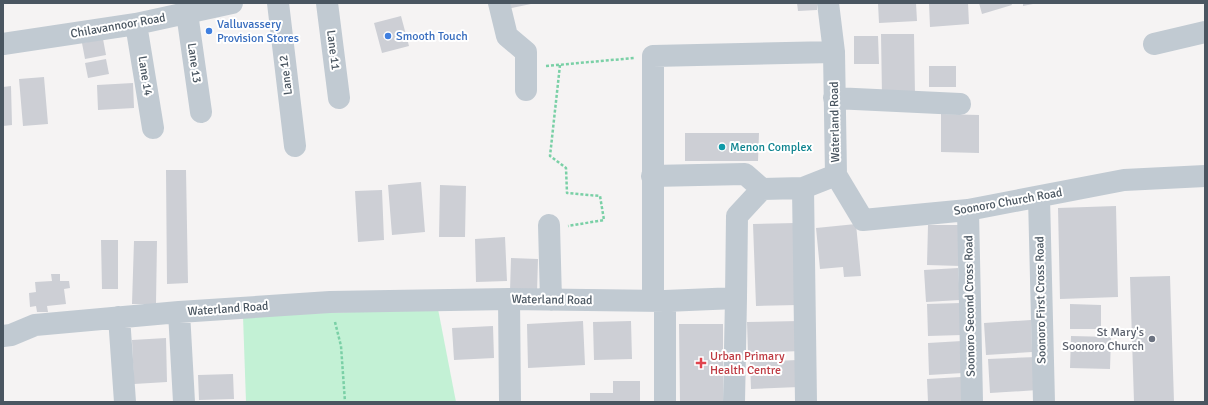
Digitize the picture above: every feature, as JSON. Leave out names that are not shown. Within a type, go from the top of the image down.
[{"type":"street","name":"Chilavannoor Road","points":[[3,44],[136,24],[232,3]]},
{"type":"street","name":"Lane 12","points":[[278,3],[295,146]]},
{"type":"street","name":"Lane 11","points":[[327,3],[338,98]]},
{"type":"street","points":[[499,3],[507,36],[526,52],[526,90]]},
{"type":"street","name":"Waterland Road","points":[[762,189],[803,188],[836,175],[834,52],[828,3]]},
{"type":"street","name":"Lane 13","points":[[187,13],[201,112]]},
{"type":"street","name":"Lane 14","points":[[136,24],[153,128]]},
{"type":"street","points":[[1154,44],[1205,32]]},
{"type":"street","points":[[664,402],[652,176],[653,56],[834,52]]},
{"type":"street","points":[[834,98],[960,104]]},
{"type":"street","points":[[652,176],[745,174],[762,189],[737,216],[734,402]]},
{"type":"street","name":"Soonoro Church Road","points":[[836,175],[863,220],[968,210],[1124,180],[1205,176]]},
{"type":"street","points":[[803,188],[806,402]]},
{"type":"street","name":"Soonoro First Cross Road","points":[[1039,197],[1044,402]]},
{"type":"street","name":"Soonoro Second Cross Road","points":[[968,210],[972,402]]},
{"type":"street","points":[[547,300],[555,226]]},
{"type":"street","points":[[542,254],[547,300]]},
{"type":"street","name":"Waterland Road","points":[[3,336],[11,335],[35,325],[179,312],[330,302],[509,299],[659,301],[736,298]]},
{"type":"street","points":[[509,299],[510,402]]},
{"type":"street","points":[[179,312],[184,402]]},
{"type":"street","points":[[119,317],[124,402]]},
{"type":"path","points":[[526,67],[653,56]]},
{"type":"path","points":[[555,226],[604,220],[600,196],[567,193],[566,168],[550,156],[560,65]]},
{"type":"path","points":[[330,302],[341,346],[345,402]]},
{"type":"green space","points":[[438,309],[456,402],[246,402],[243,316]]},
{"type":"building","points":[[506,3],[531,3],[531,4],[507,9]]},
{"type":"building","points":[[797,3],[817,3],[817,10],[798,11]]},
{"type":"building","points":[[878,3],[916,3],[917,21],[879,23]]},
{"type":"building","points":[[929,3],[968,3],[969,24],[930,27]]},
{"type":"building","points":[[979,3],[1011,3],[1012,5],[982,14]]},
{"type":"building","points":[[1023,3],[1033,3],[1033,4],[1023,6]]},
{"type":"building","points":[[401,16],[409,46],[382,53],[374,23]]},
{"type":"building","points":[[881,34],[914,34],[915,96],[882,96]]},
{"type":"building","points":[[854,36],[878,36],[879,64],[854,64]]},
{"type":"building","points":[[103,39],[106,55],[85,59],[82,43]]},
{"type":"building","points":[[106,59],[109,74],[88,78],[85,63]]},
{"type":"building","points":[[929,66],[956,66],[956,87],[929,87]]},
{"type":"building","points":[[44,77],[48,124],[23,126],[19,79]]},
{"type":"building","points":[[133,83],[134,108],[98,110],[97,85]]},
{"type":"building","points":[[11,86],[12,125],[3,126],[3,87]]},
{"type":"building","points":[[941,114],[979,115],[979,153],[941,152]]},
{"type":"building","name":"Menon Complex","points":[[685,133],[759,133],[758,161],[685,161]]},
{"type":"building","points":[[166,170],[186,170],[188,283],[167,284]]},
{"type":"building","points":[[421,182],[425,232],[392,235],[388,185]]},
{"type":"building","points":[[440,185],[466,186],[465,237],[439,237]]},
{"type":"building","points":[[382,190],[384,240],[358,242],[355,191]]},
{"type":"building","points":[[1116,206],[1118,297],[1060,299],[1058,208]]},
{"type":"building","points":[[796,223],[798,305],[756,306],[753,224]]},
{"type":"building","points":[[856,224],[861,276],[844,277],[843,267],[820,269],[816,228]]},
{"type":"building","points":[[928,225],[961,225],[961,266],[927,265]]},
{"type":"building","points":[[505,237],[507,281],[476,282],[475,239]]},
{"type":"building","points":[[101,240],[118,240],[118,289],[102,289]]},
{"type":"building","points":[[134,241],[157,241],[156,304],[132,304]]},
{"type":"building","points":[[511,258],[538,259],[537,292],[510,291]]},
{"type":"building","points":[[958,268],[960,300],[926,302],[924,270]]},
{"type":"building","points":[[51,274],[60,274],[60,281],[69,281],[70,288],[64,289],[66,304],[47,306],[48,312],[37,312],[36,306],[30,307],[29,293],[36,292],[35,282],[52,281]]},
{"type":"building","name":"St Mary's Soonoro Church","points":[[1170,276],[1174,402],[1134,402],[1130,277]]},
{"type":"building","points":[[961,303],[962,335],[928,336],[927,304]]},
{"type":"building","points":[[1070,304],[1101,305],[1101,329],[1070,329]]},
{"type":"building","points":[[1031,320],[1032,352],[986,355],[984,323]]},
{"type":"building","points":[[583,321],[585,365],[528,368],[527,324]]},
{"type":"building","points":[[631,321],[632,359],[594,360],[593,322]]},
{"type":"building","points":[[800,321],[801,351],[748,353],[747,322]]},
{"type":"building","name":"Urban Primary Health Centre","points":[[679,324],[723,324],[723,402],[680,402]]},
{"type":"building","points":[[493,326],[494,358],[454,360],[452,328]]},
{"type":"building","points":[[1071,336],[1111,337],[1110,369],[1070,368]]},
{"type":"building","points":[[166,338],[167,382],[134,384],[132,340]]},
{"type":"building","points":[[962,341],[963,373],[929,375],[928,343]]},
{"type":"building","points":[[1037,357],[1038,390],[990,393],[988,359]]},
{"type":"building","points":[[798,360],[799,387],[751,389],[750,362]]},
{"type":"building","points":[[233,374],[234,399],[199,400],[198,375]]},
{"type":"building","points":[[961,377],[962,402],[928,402],[927,379]]},
{"type":"building","points":[[613,381],[640,381],[640,402],[590,402],[590,393],[613,393]]},
{"type":"place","name":"Valluvassery Provision Stores","points":[[209,31]]},
{"type":"place","name":"Smooth Touch","points":[[388,36]]},
{"type":"place","name":"Menon Complex","points":[[722,147]]},
{"type":"place","name":"St Mary's Soonoro Church","points":[[1152,339]]},
{"type":"place","name":"Urban Primary Health Centre","points":[[701,363]]}]
